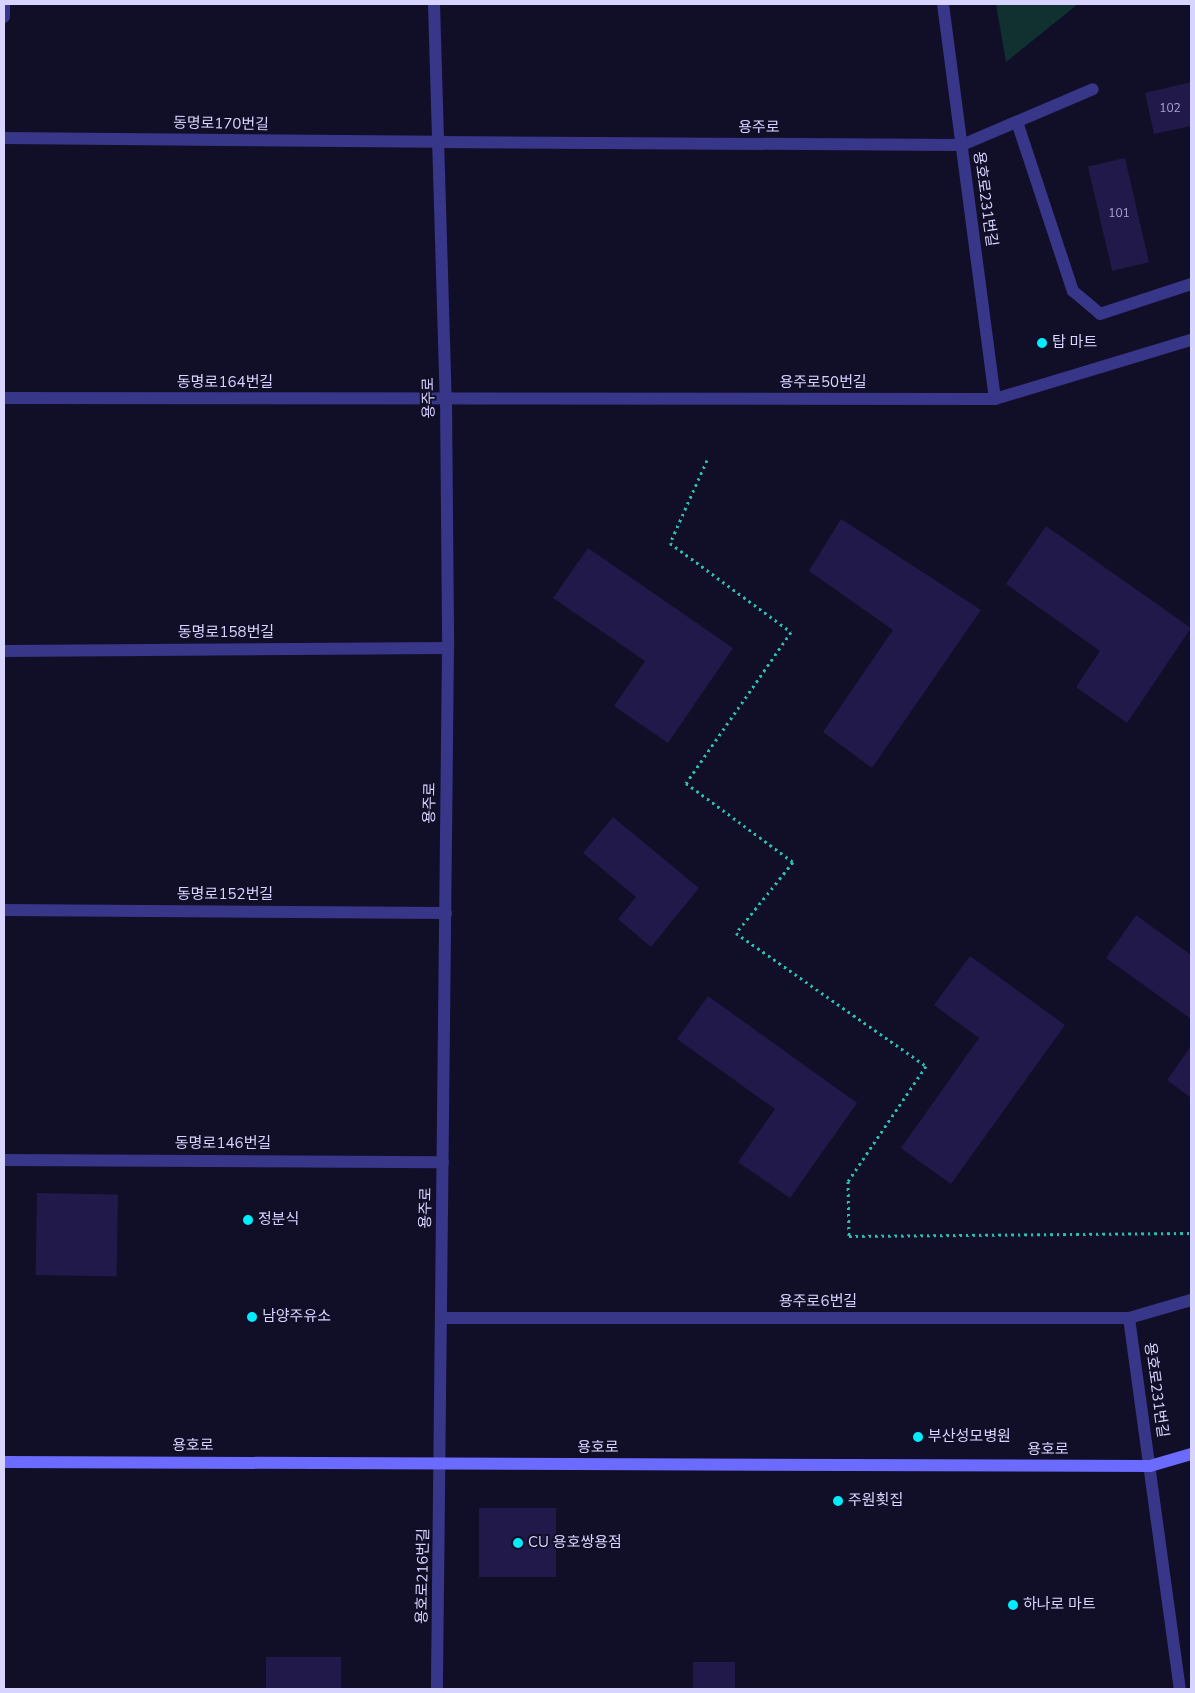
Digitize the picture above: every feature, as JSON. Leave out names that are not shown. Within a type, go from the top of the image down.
[{"type":"main road","name":"용호로","points":[[4,1462],[1150,1466],[1191,1454]]},
{"type":"street","points":[[4,4],[4,17]]},
{"type":"street","name":"용주로","points":[[434,4],[446,400],[448,648],[441,1318],[442,1464]]},
{"type":"street","name":"용호로231번길","points":[[943,4],[995,399]]},
{"type":"street","points":[[962,145],[1092,89]]},
{"type":"street","points":[[1017,122],[1073,291],[1100,314],[1191,284]]},
{"type":"street","name":"동명로170번길","points":[[4,138],[437,142]]},
{"type":"street","name":"용주로","points":[[437,142],[962,145]]},
{"type":"street","name":"용주로50번길","points":[[446,400],[995,399],[1191,340]]},
{"type":"street","name":"동명로164번길","points":[[4,398],[446,400]]},
{"type":"street","name":"동명로158번길","points":[[4,651],[448,648]]},
{"type":"street","name":"동명로152번길","points":[[4,910],[446,912]]},
{"type":"street","name":"동명로146번길","points":[[4,1160],[443,1162]]},
{"type":"street","name":"용주로6번길","points":[[441,1318],[1129,1318],[1191,1300]]},
{"type":"street","name":"용호로231번길","points":[[1129,1318],[1180,1689]]},
{"type":"street","name":"용호로216번길","points":[[437,1689],[442,1464]]},
{"type":"path","points":[[707,460],[670,543],[791,632],[686,783],[793,862],[736,933],[926,1066],[848,1181],[848,1236],[1191,1233]]},
{"type":"green space","points":[[996,4],[1078,4],[1006,62]]},
{"type":"building","points":[[1191,82],[1191,126],[1154,134],[1145,93]]},
{"type":"building","points":[[1125,158],[1149,262],[1112,271],[1088,167]]},
{"type":"building","points":[[841,519],[981,610],[872,768],[823,732],[893,630],[809,571]]},
{"type":"building","points":[[1046,526],[1191,628],[1127,723],[1076,687],[1100,651],[1006,584]]},
{"type":"building","points":[[588,548],[733,648],[668,743],[614,706],[645,661],[553,598]]},
{"type":"building","points":[[613,817],[699,888],[651,947],[618,919],[636,897],[583,853]]},
{"type":"building","points":[[1136,915],[1191,955],[1191,1019],[1106,958]]},
{"type":"building","points":[[970,956],[1065,1025],[951,1184],[901,1148],[979,1038],[934,1005]]},
{"type":"building","points":[[708,996],[857,1103],[790,1198],[738,1162],[775,1109],[677,1039]]},
{"type":"building","points":[[1191,1046],[1191,1098],[1167,1080]]},
{"type":"building","points":[[37,1193],[118,1194],[117,1276],[36,1275]]},
{"type":"building","name":"CU 용호쌍용점","points":[[479,1508],[556,1508],[556,1577],[479,1577]]},
{"type":"building","points":[[266,1657],[341,1657],[341,1689],[266,1689]]},
{"type":"building","points":[[693,1662],[735,1662],[735,1689],[693,1689]]},
{"type":"place","name":"탑 마트","points":[[1042,343]]},
{"type":"place","name":"정분식","points":[[248,1220]]},
{"type":"place","name":"남양주유소","points":[[252,1317]]},
{"type":"place","name":"부산성모병원","points":[[918,1437]]},
{"type":"place","name":"주원횟집","points":[[838,1501]]},
{"type":"place","name":"CU 용호쌍용점","points":[[518,1543]]},
{"type":"place","name":"하나로 마트","points":[[1013,1605]]}]
